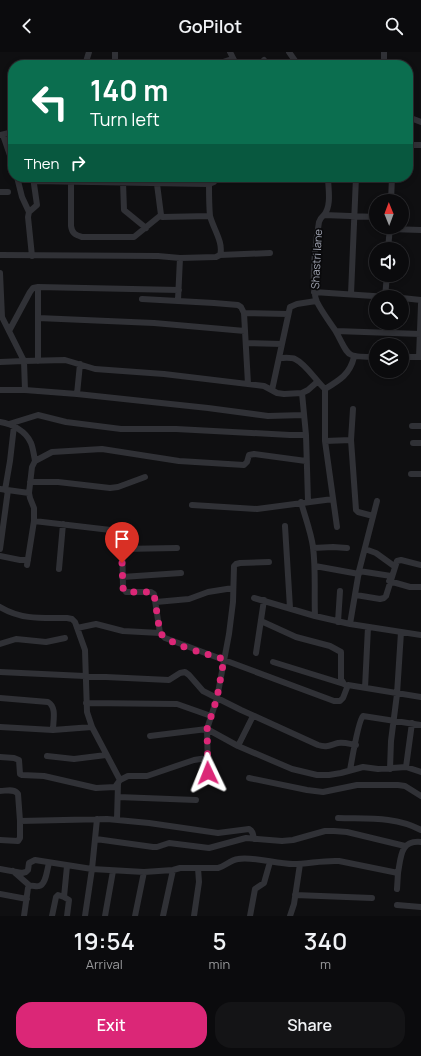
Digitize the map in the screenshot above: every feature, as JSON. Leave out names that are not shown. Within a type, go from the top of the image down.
[{"type":"street","points":[[2,135],[8,151]]},
{"type":"street","points":[[18,182],[22,197],[29,212],[28,217],[32,256]]},
{"type":"street","points":[[29,212],[37,205],[34,182]]},
{"type":"street","points":[[71,182],[71,226],[73,233],[77,236],[134,237],[161,215]]},
{"type":"street","points":[[146,228],[124,210],[123,182],[157,184],[209,184],[214,182]]},
{"type":"street","name":"Shastri lane","points":[[328,182],[329,199],[324,215],[318,222],[314,292],[316,300],[336,331],[348,354],[354,357]]},
{"type":"street","points":[[351,294],[356,182]]},
{"type":"street","points":[[391,194],[392,182]]},
{"type":"street","points":[[157,184],[162,217],[210,216]]},
{"type":"street","points":[[209,184],[210,216],[220,245],[220,255]]},
{"type":"street","points":[[0,192],[8,192]]},
{"type":"street","points":[[324,215],[369,217]]},
{"type":"street","points":[[409,229],[421,230]]},
{"type":"street","points":[[0,256],[158,256],[205,258],[220,255],[270,253]]},
{"type":"street","points":[[178,300],[180,258]]},
{"type":"street","points":[[0,273],[1,317],[24,361],[25,390]]},
{"type":"street","points":[[38,287],[38,361]]},
{"type":"street","points":[[8,331],[33,288],[179,290]]},
{"type":"street","points":[[314,292],[369,296]]},
{"type":"street","points":[[142,299],[178,300],[238,305],[242,307],[244,314],[248,384]]},
{"type":"street","points":[[409,299],[421,300]]},
{"type":"street","points":[[272,390],[288,310],[294,305],[316,300]]},
{"type":"street","points":[[409,357],[420,357],[421,304]]},
{"type":"street","points":[[244,314],[288,314]]},
{"type":"street","points":[[38,318],[154,322],[245,331]]},
{"type":"street","points":[[336,331],[420,334]]},
{"type":"street","points":[[246,343],[282,344]]},
{"type":"street","points":[[325,389],[343,378],[348,372],[354,357],[369,357]]},
{"type":"street","points":[[279,358],[295,358],[325,389],[325,441],[337,526]]},
{"type":"street","points":[[0,362],[65,360],[95,369],[164,374],[264,386],[277,393],[284,394],[302,393],[317,382]]},
{"type":"street","points":[[77,394],[80,364]]},
{"type":"street","points":[[0,390],[25,390],[77,394],[90,397],[208,408],[268,416],[304,415]]},
{"type":"street","points":[[302,393],[306,435],[308,501]]},
{"type":"street","points":[[353,409],[351,440],[356,510],[358,512],[373,516]]},
{"type":"street","points":[[11,425],[38,415],[66,422],[122,429],[176,429],[306,435]]},
{"type":"street","points":[[0,422],[11,425],[28,437],[35,461]]},
{"type":"street","points":[[0,549],[4,490],[10,461],[11,425]]},
{"type":"street","points":[[412,426],[421,426]]},
{"type":"street","points":[[325,441],[351,440]]},
{"type":"street","points":[[413,443],[421,443]]},
{"type":"street","points":[[0,556],[27,563],[34,521],[34,508],[29,493],[32,467],[35,461],[52,452],[102,449],[179,461],[228,465],[244,465],[247,462],[249,454],[306,461]]},
{"type":"street","points":[[412,474],[421,474]]},
{"type":"street","points":[[30,482],[58,482],[110,488],[118,487],[145,478]]},
{"type":"street","points":[[4,490],[29,493]]},
{"type":"street","points":[[192,505],[257,509],[308,501],[333,499]]},
{"type":"street","points":[[350,624],[359,572],[377,501]]},
{"type":"street","points":[[301,502],[313,548],[315,566],[315,616]]},
{"type":"street","points":[[34,521],[119,531],[122,536],[123,588],[126,592],[151,592],[154,594],[160,633],[165,638],[334,701],[340,701],[343,698],[346,685]]},
{"type":"street","points":[[59,568],[63,524]]},
{"type":"street","points":[[286,526],[290,608]]},
{"type":"street","points":[[122,548],[177,548]]},
{"type":"street","points":[[313,548],[347,548]]},
{"type":"street","points":[[365,549],[376,553],[394,566]]},
{"type":"street","points":[[356,595],[380,599],[384,598],[386,596],[390,578],[397,561],[399,560],[421,565]]},
{"type":"street","points":[[208,773],[207,729],[217,698],[224,659],[230,622],[234,566],[236,564],[269,562]]},
{"type":"street","points":[[315,566],[390,578],[410,587],[421,587]]},
{"type":"street","points":[[122,577],[181,573]]},
{"type":"street","points":[[156,602],[189,599],[208,592],[233,588]]},
{"type":"street","points":[[338,622],[340,590]]},
{"type":"street","points":[[254,598],[338,622],[421,635]]},
{"type":"street","points":[[256,652],[264,600]]},
{"type":"street","points":[[0,607],[8,612],[26,617],[72,619],[75,622],[85,650],[87,712],[92,727],[119,782],[117,819]]},
{"type":"street","points":[[261,622],[296,636],[330,646],[341,652],[341,679],[346,685]]},
{"type":"street","points":[[77,628],[96,624],[122,631],[160,633]]},
{"type":"street","points":[[365,688],[368,627]]},
{"type":"street","points":[[390,769],[391,742],[397,694],[400,632]]},
{"type":"street","points":[[0,644],[16,639],[46,642],[65,638]]},
{"type":"street","points":[[273,662],[346,685],[421,697],[421,690]]},
{"type":"street","points":[[0,672],[169,680],[180,673],[185,672],[189,674],[203,691],[253,716],[325,747],[330,747],[340,743],[356,745]]},
{"type":"street","points":[[0,698],[51,703],[54,708],[53,730]]},
{"type":"street","points":[[86,703],[177,704],[211,716]]},
{"type":"street","points":[[238,746],[253,716]]},
{"type":"street","points":[[350,770],[356,745],[359,722],[363,716],[421,724]]},
{"type":"street","points":[[406,767],[412,723]]},
{"type":"street","points":[[0,727],[53,730],[92,727]]},
{"type":"street","points":[[150,736],[207,729],[238,746],[292,769],[316,775],[341,773],[363,767],[390,769],[406,767],[421,772]]},
{"type":"street","points":[[47,756],[74,759],[106,755]]},
{"type":"street","points":[[0,757],[19,760],[20,774],[22,775],[44,776],[96,788],[115,787],[119,782],[128,776],[147,776],[194,760],[207,758]]},
{"type":"street","points":[[249,778],[323,792],[357,785],[398,785],[406,786],[421,796]]},
{"type":"street","points":[[0,792],[13,790],[17,792],[20,821],[20,838],[18,841],[0,840]]},
{"type":"street","points":[[118,797],[196,800]]},
{"type":"street","points":[[338,818],[386,819],[407,824],[421,830]]},
{"type":"street","points":[[85,916],[96,839],[97,819]]},
{"type":"street","points":[[20,821],[117,819],[218,833],[249,829],[252,830],[254,839]]},
{"type":"street","points":[[96,839],[153,846],[169,843],[209,848],[238,840],[287,840],[325,831],[341,831],[405,846]]},
{"type":"street","points":[[397,889],[402,850],[405,846],[412,842],[421,842]]},
{"type":"street","points":[[0,869],[26,872],[31,861],[92,869],[144,872],[173,870],[180,868],[223,867],[233,860],[238,859],[292,864],[334,861],[398,873]]},
{"type":"street","points":[[250,916],[256,889],[264,883],[270,862]]},
{"type":"street","points":[[13,871],[30,886],[33,885],[38,887],[42,886],[44,882],[49,863]]},
{"type":"street","points":[[290,916],[300,864]]},
{"type":"street","points":[[64,896],[67,866]]},
{"type":"street","points":[[194,916],[198,887],[198,868]]},
{"type":"street","points":[[163,916],[173,870]]},
{"type":"street","points":[[105,916],[113,871]]},
{"type":"street","points":[[135,916],[144,872]]},
{"type":"street","points":[[24,916],[28,888],[30,886]]},
{"type":"street","points":[[0,894],[27,899]]},
{"type":"street","points":[[52,916],[56,897],[58,895],[64,896],[69,900],[67,916]]},
{"type":"street","points":[[295,895],[372,898]]},
{"type":"street","points":[[397,906],[421,906]]},
{"type":"route","points":[[122,563],[123,588],[126,592],[151,592],[154,594],[160,633],[165,638],[224,659],[217,698],[207,729],[208,773]]}]
